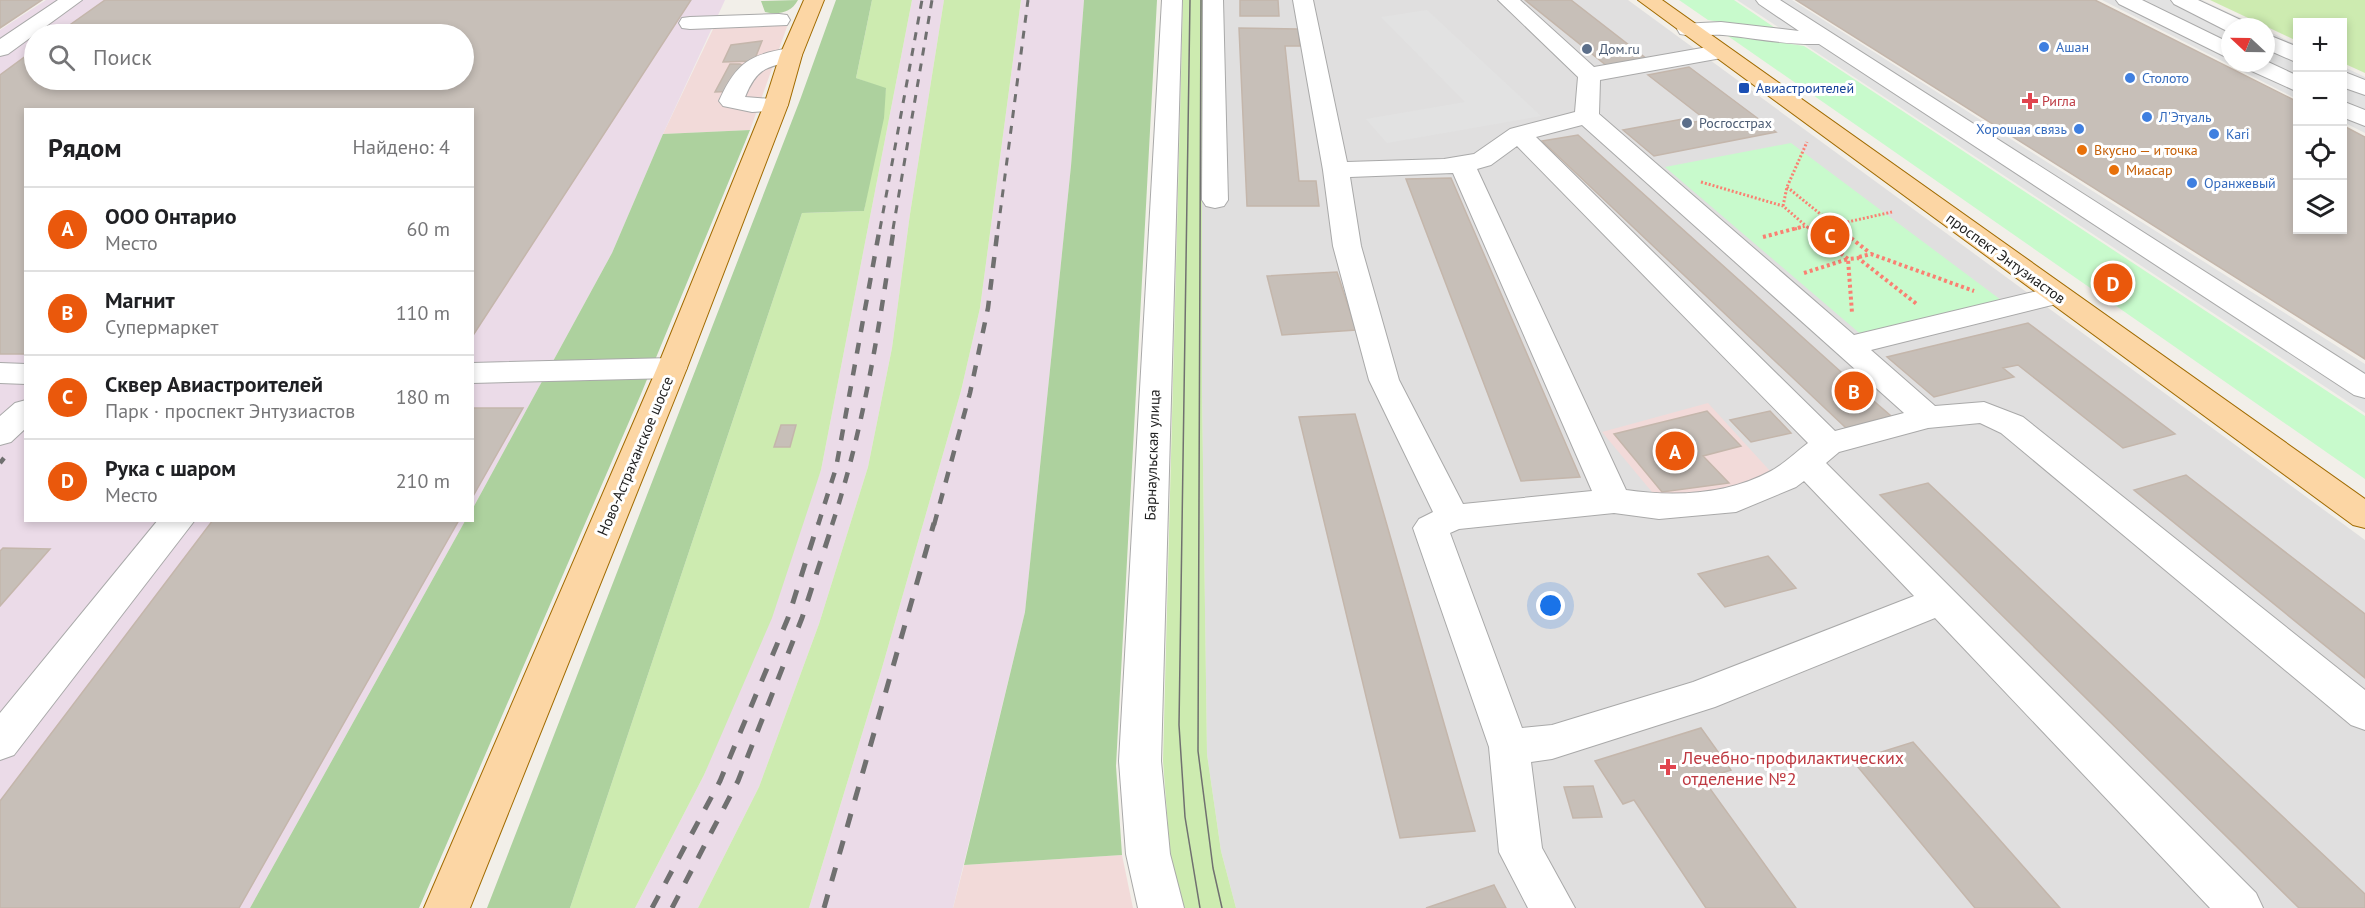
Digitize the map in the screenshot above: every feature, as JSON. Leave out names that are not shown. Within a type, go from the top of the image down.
[{"type":"main road","name":"проспект Энтузиастов","points":[[1648,0],[2365,516]]},
{"type":"main road","name":"Ново-Астраханское шоссе","points":[[447,908],[672,368],[776,105],[791,55],[800,13]]},
{"type":"street","points":[[37,24],[72,0]]},
{"type":"street","name":"Барнаульская улица","points":[[1161,908],[1148,854],[1140,761],[1172,0]]},
{"type":"street","points":[[1213,0],[1215,200]]},
{"type":"street","points":[[1303,0],[1336,170],[1347,246],[1384,380],[1453,517]]},
{"type":"street","points":[[1508,0],[1589,75],[1587,116]]},
{"type":"street","points":[[1766,0],[2365,388]]},
{"type":"street","points":[[2126,0],[2221,48]]},
{"type":"street","points":[[2181,0],[2221,19]]},
{"type":"street","points":[[690,23],[800,13]]},
{"type":"street","points":[[729,41],[800,13]]},
{"type":"street","points":[[1688,29],[1710,26],[1799,39],[1821,37]]},
{"type":"street","points":[[0,49],[24,33]]},
{"type":"street","points":[[2275,45],[2293,54]]},
{"type":"street","points":[[1589,75],[1719,52]]},
{"type":"street","points":[[776,105],[752,105],[731,101],[748,68],[772,57],[791,55]]},
{"type":"street","points":[[2271,72],[2293,83]]},
{"type":"street","points":[[2347,80],[2365,88]]},
{"type":"street","points":[[2347,110],[2365,119]]},
{"type":"street","points":[[1336,170],[1444,167],[1482,160],[1519,134],[1587,116]]},
{"type":"street","points":[[1587,116],[1928,417]]},
{"type":"street","points":[[1519,134],[1817,453],[1942,600],[2240,908]]},
{"type":"street","points":[[1462,164],[1614,501]]},
{"type":"street","points":[[1848,346],[2058,295]]},
{"type":"street","points":[[474,373],[547,373],[672,368]]},
{"type":"street","points":[[0,374],[24,374]]},
{"type":"street","points":[[0,434],[24,412]]},
{"type":"street","points":[[1552,908],[1521,852],[1509,747],[1431,528],[1453,517],[1614,501],[1659,507],[1736,500],[1784,479],[1817,453],[1928,417],[1984,412],[2012,425],[2365,713]]},
{"type":"street","points":[[0,743],[176,522]]},
{"type":"street","points":[[1509,747],[1552,742],[1701,696],[1942,600]]},
{"type":"path","points":[[1783,206],[1787,187],[1807,142]]},
{"type":"path","points":[[1697,180],[1783,206],[1848,259],[1853,333],[1848,346]]},
{"type":"path","points":[[1787,187],[1870,254],[2015,306]]},
{"type":"path","points":[[1834,225],[1892,212]]},
{"type":"path","points":[[1733,244],[1806,226]]},
{"type":"path","points":[[1776,282],[1870,254]]},
{"type":"path","points":[[1858,258],[1942,324]]},
{"type":"shaded area","points":[[46,0],[725,0],[663,134],[612,253],[474,506],[474,108],[24,108],[24,522],[464,522],[250,908],[0,908],[0,30]]},
{"type":"shaded area","points":[[912,0],[944,0],[910,214],[892,348],[868,467],[819,624],[759,787],[698,908],[635,908],[704,775],[821,470]]},
{"type":"shaded area","points":[[1021,0],[1084,0],[1071,166],[1025,612],[953,908],[809,908],[880,675],[961,391],[980,308]]},
{"type":"shaded area","points":[[1202,0],[1628,0],[2365,540],[2365,908],[1236,908],[1221,851],[1207,754],[1202,392]]},
{"type":"shaded area","points":[[1737,0],[1792,0],[2365,364],[2365,413]]},
{"type":"shaded area","points":[[2102,0],[2202,0],[2241,18],[2221,18],[2221,60]]},
{"type":"shaded area","points":[[1427,10],[1541,116],[1387,143],[1366,119],[1465,102],[1381,17]]},
{"type":"shaded area","points":[[788,24],[750,130],[663,134],[714,27]]},
{"type":"shaded area","points":[[2275,34],[2293,43],[2293,97],[2244,72],[2275,72]]},
{"type":"shaded area","points":[[2347,68],[2365,77],[2365,133],[2347,124]]},
{"type":"shaded area","points":[[1708,403],[1770,471],[1732,494],[1657,498],[1602,432]]},
{"type":"shaded area","points":[[1122,855],[1133,908],[953,908],[964,865]]},
{"type":"green space","points":[[798,0],[792,8],[775,13],[765,12],[761,1]]},
{"type":"green space","points":[[836,0],[872,0],[856,78],[886,88],[884,118],[864,211],[802,213],[570,908],[487,908],[800,100]]},
{"type":"green space","points":[[872,0],[912,0],[821,470],[772,618],[704,775],[635,908],[570,908],[802,213],[864,211],[886,89],[856,78]]},
{"type":"green space","points":[[944,0],[1021,0],[980,308],[961,391],[880,675],[809,908],[698,908],[759,787],[819,624],[868,467],[892,348],[910,214]]},
{"type":"green space","points":[[1084,0],[1157,0],[1116,766],[1122,855],[964,865],[1025,612],[1071,166]]},
{"type":"green space","points":[[1183,0],[1202,0],[1202,392],[1207,754],[1221,851],[1236,908],[1183,908],[1170,853],[1163,761]]},
{"type":"green space","points":[[1679,0],[1734,0],[1781,32],[1708,20]]},
{"type":"green space","points":[[2210,0],[2365,0],[2365,73],[2347,65],[2347,18],[2293,18],[2293,39],[2275,31],[2275,18],[2248,18]]},
{"type":"green space","points":[[1725,34],[1804,46],[2365,416],[2365,479]]},
{"type":"green space","points":[[750,130],[641,394],[419,908],[250,908],[464,522],[474,522],[474,506],[612,253],[663,134]]},
{"type":"green space","points":[[1791,143],[2005,303],[1864,337],[1665,167]]},
{"type":"building","points":[[0,0],[42,0],[0,28]]},
{"type":"building","points":[[105,0],[691,0],[474,334],[474,108],[24,108],[24,354],[0,354],[0,75],[24,57],[24,90],[474,90],[474,24],[71,24]]},
{"type":"building","points":[[1240,0],[1278,0],[1279,16],[1240,16]]},
{"type":"building","points":[[1525,0],[1571,0],[1647,59],[1607,66]]},
{"type":"building","name":"Оранжевый","points":[[1796,0],[2095,0],[2221,63],[2221,72],[2238,72],[2293,99],[2293,234],[2347,234],[2347,128],[2365,137],[2365,359]]},
{"type":"building","points":[[1239,28],[1298,29],[1300,46],[1285,46],[1299,181],[1316,181],[1319,206],[1247,206]]},
{"type":"building","points":[[762,41],[754,61],[723,62],[731,45]]},
{"type":"building","points":[[730,64],[740,64],[748,68],[742,91],[715,92]]},
{"type":"building","points":[[1689,67],[1776,132],[1654,156],[1623,130],[1688,118],[1694,122],[1706,120],[1648,75]]},
{"type":"building","points":[[1578,135],[1891,416],[1846,428],[1542,141]]},
{"type":"building","points":[[1451,178],[1580,477],[1521,481],[1406,179]]},
{"type":"building","points":[[1337,272],[1356,330],[1282,335],[1267,276]]},
{"type":"building","points":[[2028,323],[2175,434],[2123,448],[2018,365],[2003,368],[2014,377],[1934,397],[1887,357]]},
{"type":"building","points":[[474,408],[523,408],[474,494]]},
{"type":"building","points":[[1707,411],[1741,446],[1703,456],[1729,483],[1662,492],[1614,434]]},
{"type":"building","points":[[1770,411],[1791,433],[1751,442],[1730,420]]},
{"type":"building","points":[[1355,414],[1475,831],[1400,838],[1299,417]]},
{"type":"building","points":[[781,425],[796,425],[790,447],[774,447]]},
{"type":"building","points":[[2186,475],[2365,614],[2365,678],[2134,490]]},
{"type":"building","points":[[1928,483],[2365,894],[2365,908],[2299,908],[1880,495]]},
{"type":"building","points":[[211,522],[458,522],[239,908],[0,908],[0,801]]},
{"type":"building","points":[[3,548],[50,549],[0,606],[0,551]]},
{"type":"building","points":[[1768,556],[1796,588],[1725,607],[1698,574]]},
{"type":"building","points":[[1701,728],[1731,770],[1703,779],[1796,908],[1706,908],[1634,800],[1623,804],[1595,761]]},
{"type":"building","points":[[1913,742],[2060,908],[1975,908],[1853,761]]},
{"type":"building","points":[[1593,786],[1602,817],[1573,818],[1564,787]]},
{"type":"building","points":[[1494,885],[1506,908],[1426,908]]},
{"type":"tram line","points":[[1190,0],[1179,725],[1185,817],[1200,908]]},
{"type":"tram line","points":[[1201,0],[1198,751],[1213,868],[1222,908]]},
{"type":"railway","points":[[880,229],[922,0]]},
{"type":"railway","points":[[893,229],[932,0]]},
{"type":"railway","points":[[998,229],[1028,0]]},
{"type":"railway","points":[[818,525],[836,468],[880,227]]},
{"type":"railway","points":[[832,525],[862,415],[894,227]]},
{"type":"railway","points":[[934,525],[970,393],[988,308],[998,227]]},
{"type":"railway","points":[[0,463],[4,458]]},
{"type":"railway","points":[[652,908],[720,781],[788,618],[818,523]]},
{"type":"railway","points":[[672,908],[738,781],[802,618],[833,523]]},
{"type":"railway","points":[[824,908],[934,523]]},
{"type":"place","name":"Ашан","points":[[2044,47]]},
{"type":"place","name":"Дом.ru","points":[[1587,49]]},
{"type":"place","name":"Столото","points":[[2130,78]]},
{"type":"place","name":"Авиастроителей","points":[[1744,88]]},
{"type":"place","name":"Ригла","points":[[2030,101]]},
{"type":"place","name":"Л'Этуаль","points":[[2147,117]]},
{"type":"place","name":"Росгосстрах","points":[[1687,123]]},
{"type":"place","name":"Хорошая связь","points":[[2079,129]]},
{"type":"place","name":"Kari","points":[[2214,134]]},
{"type":"place","name":"Вкусно — и точка","points":[[2082,150]]},
{"type":"place","name":"Миасар","points":[[2114,170]]},
{"type":"place","name":"Оранжевый","points":[[2192,183]]},
{"type":"place","name":"Сквер Авиастроителей","points":[[1830,235]]},
{"type":"place","name":"Рука с шаром","points":[[2113,283]]},
{"type":"place","name":"Магнит","points":[[1854,391]]},
{"type":"place","name":"ООО Онтарио","points":[[1675,451]]},
{"type":"place","name":"Лечебно-профилактических отделение №2","points":[[1668,767]]}]
